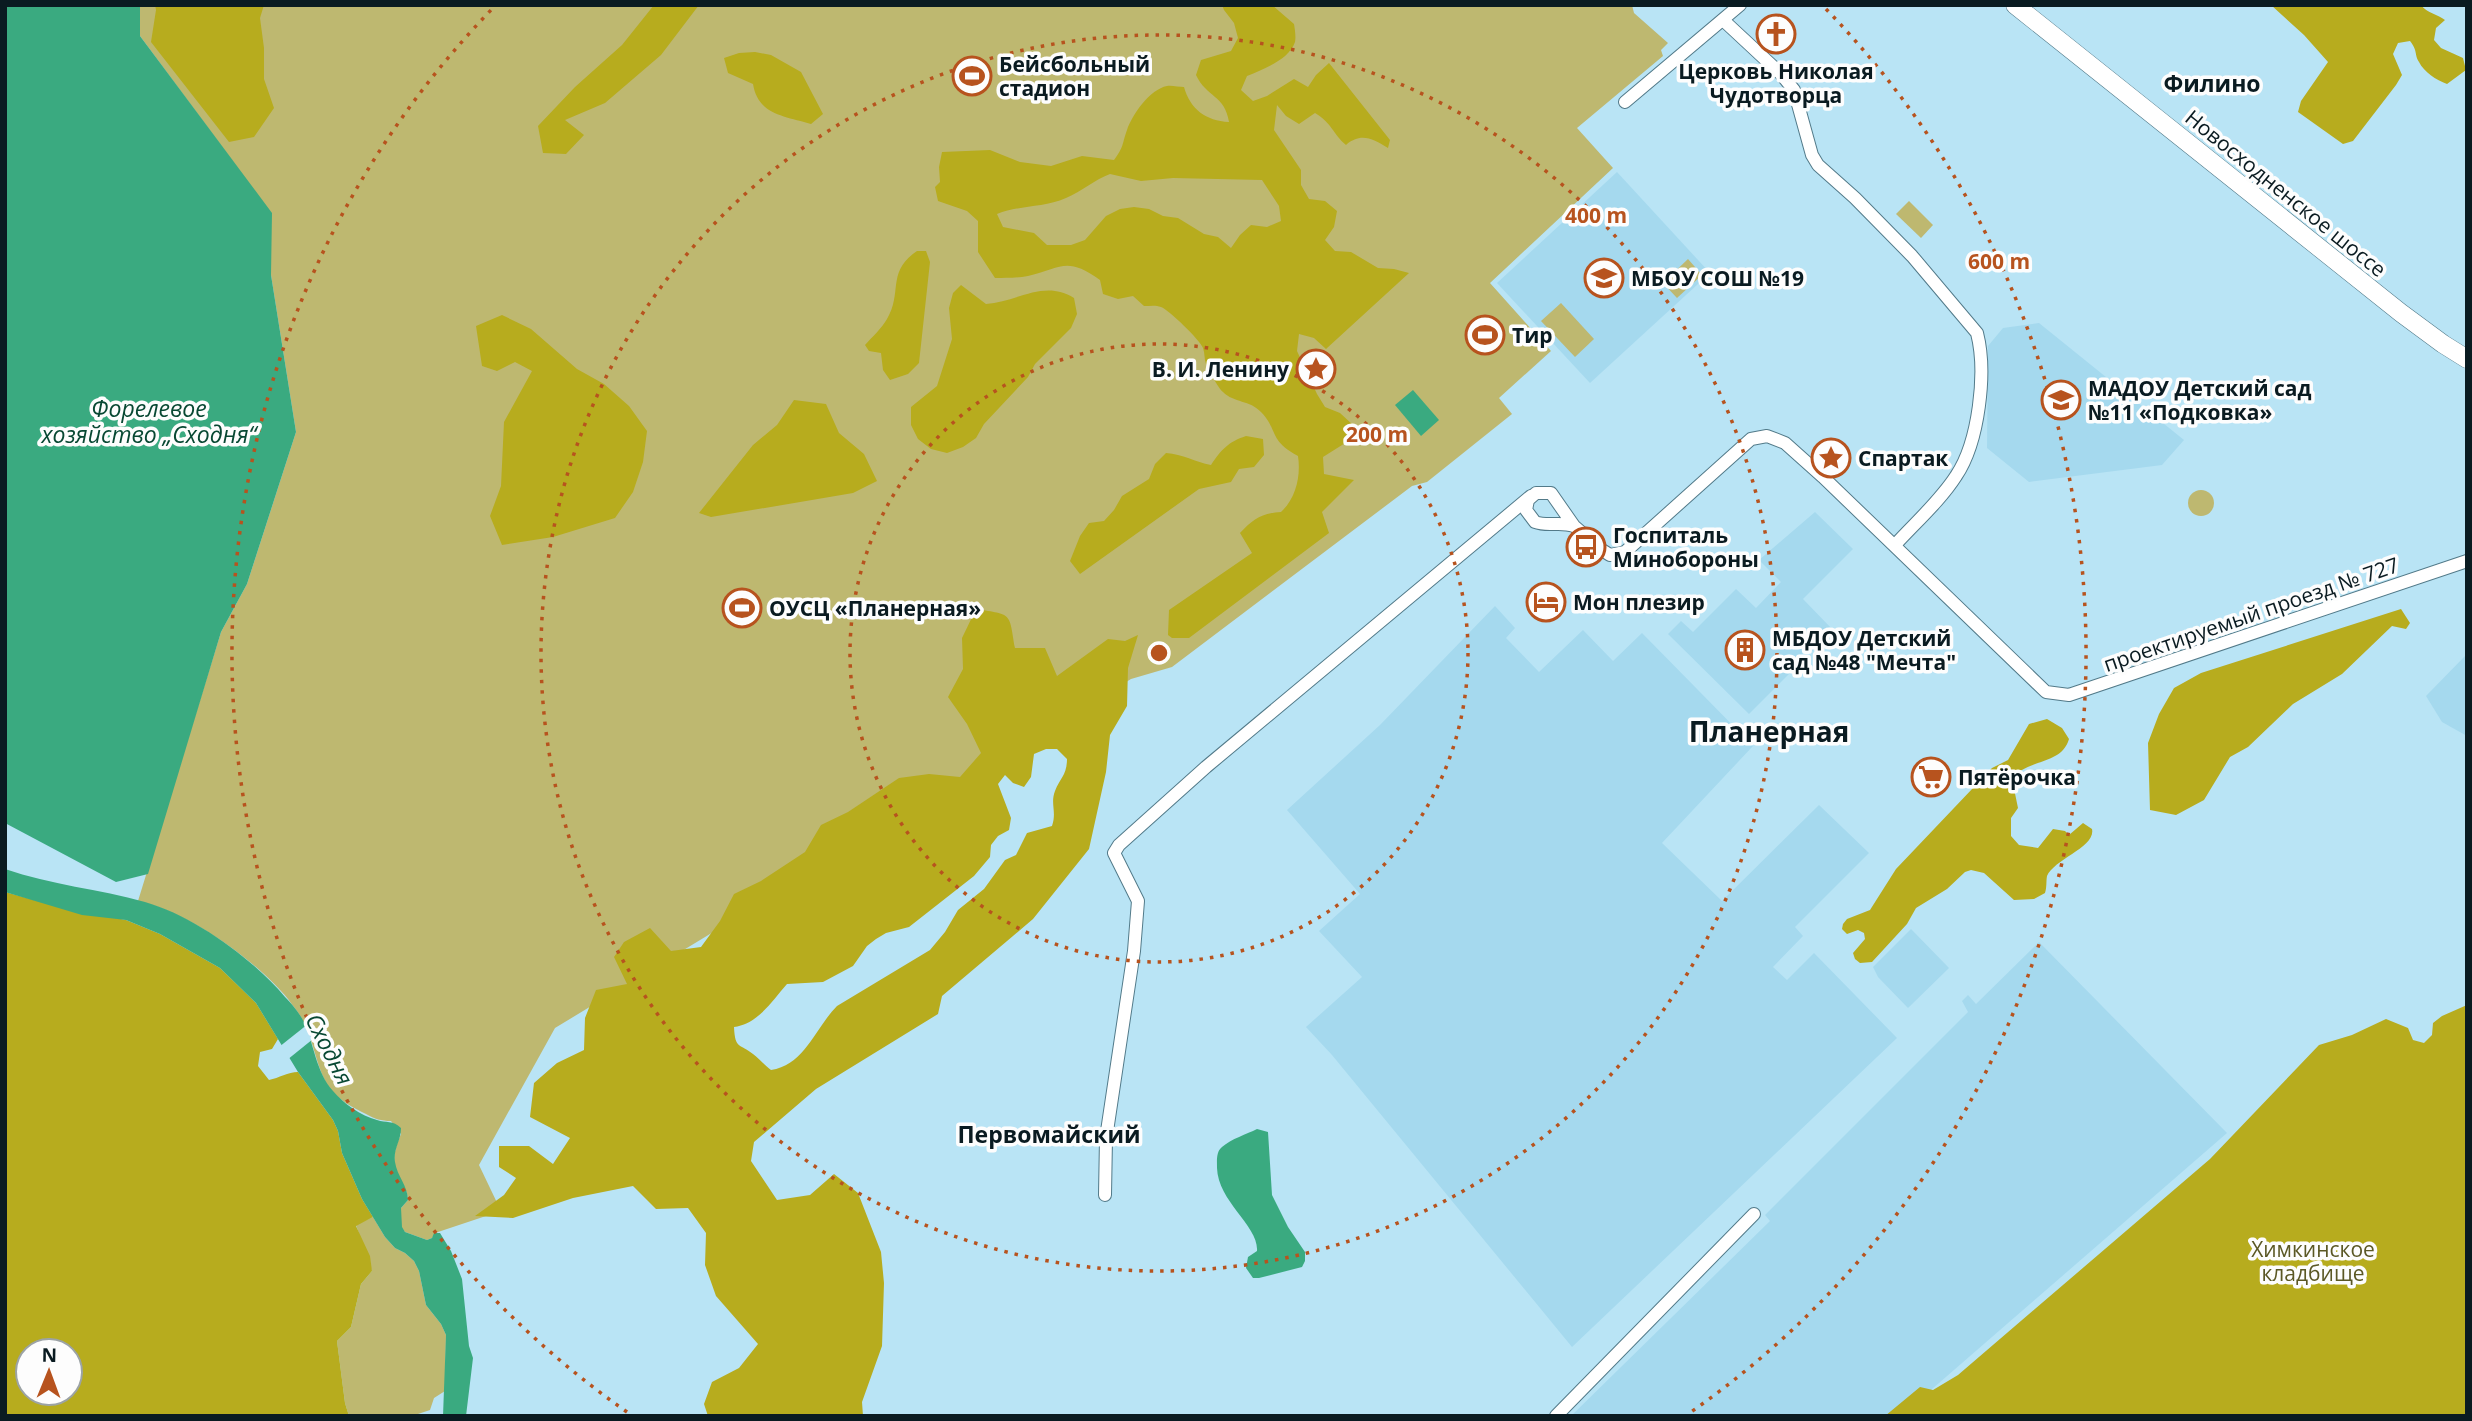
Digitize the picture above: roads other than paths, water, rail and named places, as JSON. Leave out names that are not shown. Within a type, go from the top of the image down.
[{"type":"main road","name":"Новосходненское шоссе","points":[[2015,5],[2401,313],[2443,345],[2467,359]]},
{"type":"street","points":[[1625,102],[1740,5]]},
{"type":"street","points":[[1509,513],[1520,512],[1540,524],[1565,522],[1610,555],[1625,552],[1751,439],[1767,436],[1785,443],[1895,545],[1954,479],[1963,465],[1973,436],[1981,383],[1981,347],[1977,333],[1912,256],[1818,165],[1812,155],[1794,90],[1781,74],[1723,20]]},
{"type":"street","points":[[1105,1195],[1106,1138],[1134,951],[1138,901],[1114,853],[1119,845],[1217,758],[1531,496],[1546,491],[1558,501],[1574,526]]},
{"type":"street","points":[[1528,515],[1527,505],[1531,496]]},
{"type":"street","points":[[1550,523],[1559,511],[1558,501]]},
{"type":"street","name":"проектируемый проезд № 727","points":[[1895,545],[2046,692],[2069,695],[2467,561]]},
{"type":"street","points":[[1556,1416],[1754,1214]]},
{"type":"water","name":"Форелевое хозяйство „Сходня“","points":[[5,5],[140,5],[140,36],[272,213],[271,275],[296,432],[247,584],[221,632],[148,874],[116,882],[5,823]]},
{"type":"water","points":[[1413,390],[1439,420],[1421,436],[1395,405]]},
{"type":"water","points":[[5,869],[145,902],[183,917],[221,940],[272,982],[296,1009],[304,1022],[319,1067],[337,1096],[365,1115],[401,1128],[396,1149],[396,1167],[408,1195],[408,1200],[401,1208],[402,1227],[405,1232],[427,1240],[432,1238],[434,1233],[440,1233],[451,1251],[462,1279],[469,1346],[473,1358],[466,1416],[443,1416],[446,1335],[426,1305],[419,1271],[414,1261],[385,1237],[362,1199],[342,1153],[333,1120],[298,1072],[256,1003],[220,968],[160,934],[126,920],[82,915],[5,892]]},
{"type":"water","points":[[1257,1129],[1268,1132],[1272,1195],[1288,1227],[1305,1252],[1305,1261],[1302,1267],[1253,1278],[1246,1268],[1248,1257],[1257,1251],[1256,1242],[1224,1192],[1219,1180],[1217,1159],[1219,1151],[1226,1144]]},
{"type":"place","name":"Церковь Николая Чудотворца","points":[[1776,34]]},
{"type":"place","name":"Бейсбольный стадион","points":[[972,76]]},
{"type":"place","name":"МБОУ СОШ №19","points":[[1604,278]]},
{"type":"place","name":"Тир","points":[[1485,335]]},
{"type":"place","name":"В. И. Ленину","points":[[1316,369]]},
{"type":"place","name":"МАДОУ Детский сад №11 «Подковка»","points":[[2061,400]]},
{"type":"place","name":"Спартак","points":[[1831,458]]},
{"type":"place","name":"Госпиталь Минобороны","points":[[1586,547]]},
{"type":"place","name":"Мон плезир","points":[[1546,602]]},
{"type":"place","name":"ОУСЦ «Планерная»","points":[[742,608]]},
{"type":"place","name":"МБДОУ Детский сад №48 \"Мечта\"","points":[[1745,650]]},
{"type":"place","name":"Пятёрочка","points":[[1931,777]]},
{"type":"district","name":"Филино","points":[[2212,83]]},
{"type":"district","name":"Планерная","points":[[1769,731]]},
{"type":"district","name":"Первомайский","points":[[1049,1134]]},
{"type":"water label","name":"Сходня","points":[[330,1049]]},
{"type":"park label","name":"Химкинское кладбище","points":[[2313,1261]]}]
